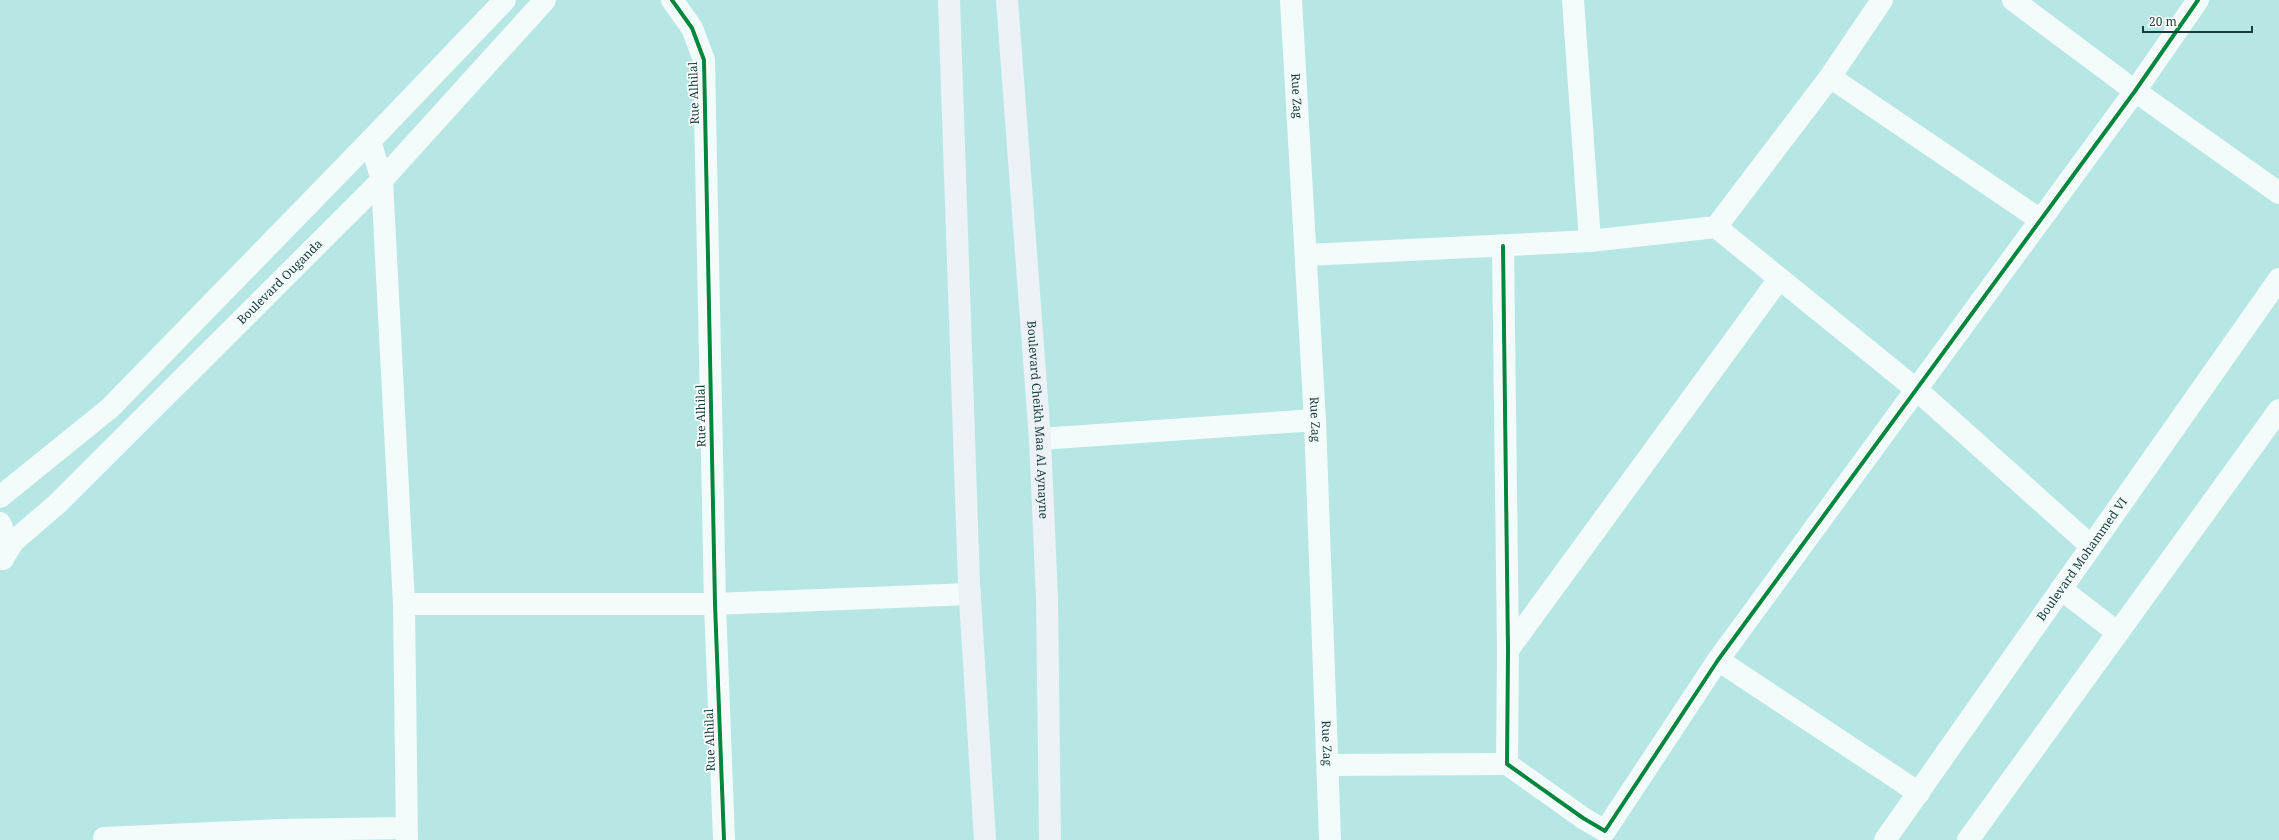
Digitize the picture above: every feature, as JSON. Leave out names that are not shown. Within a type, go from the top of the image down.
[{"type":"main road","points":[[950,0],[970,594],[985,840]]},
{"type":"main road","name":"Boulevard Cheikh Maa Al Aynayne","points":[[1007,0],[1040,439],[1047,598],[1050,840]]},
{"type":"street","points":[[0,497],[110,408],[505,0]]},
{"type":"street","name":"Boulevard Ouganda","points":[[2,560],[14,541],[80,482],[382,180],[545,0]]},
{"type":"street","name":"Rue Alhilal","points":[[672,0],[692,28],[704,60],[715,604],[724,840]]},
{"type":"street","name":"Rue Zag","points":[[1291,0],[1307,255],[1315,420],[1330,840]]},
{"type":"street","points":[[1573,0],[1590,241]]},
{"type":"street","points":[[1716,227],[1830,77],[1882,0]]},
{"type":"street","points":[[2013,0],[2135,91],[2279,193]]},
{"type":"street","points":[[1328,765],[1507,764],[1583,818],[1602,835],[1718,660],[1917,390],[2039,219],[2135,91],[2198,0]]},
{"type":"street","points":[[1830,77],[2039,219]]},
{"type":"street","points":[[104,838],[406,834],[404,604],[382,180],[370,141]]},
{"type":"street","points":[[1307,255],[1590,241],[1716,227],[1917,390],[2092,546]]},
{"type":"street","points":[[1503,246],[1508,650],[1507,764]]},
{"type":"street","points":[[1508,650],[1779,279]]},
{"type":"street","name":"Boulevard Mohammed VI","points":[[1885,840],[2279,280]]},
{"type":"street","points":[[1968,840],[2279,410]]},
{"type":"street","points":[[1040,439],[1315,420]]},
{"type":"street","points":[[0,523],[6,537],[2,560]]},
{"type":"street","points":[[2061,589],[2118,633]]},
{"type":"street","points":[[404,604],[715,604],[970,594]]},
{"type":"street","points":[[1718,660],[1919,793]]},
{"type":"cycle path","points":[[672,0],[692,28],[704,60],[715,604],[724,840]]},
{"type":"cycle path","points":[[1503,246],[1508,650],[1507,764],[1583,818],[1605,831],[1718,660],[2135,91],[2198,0]]}]
